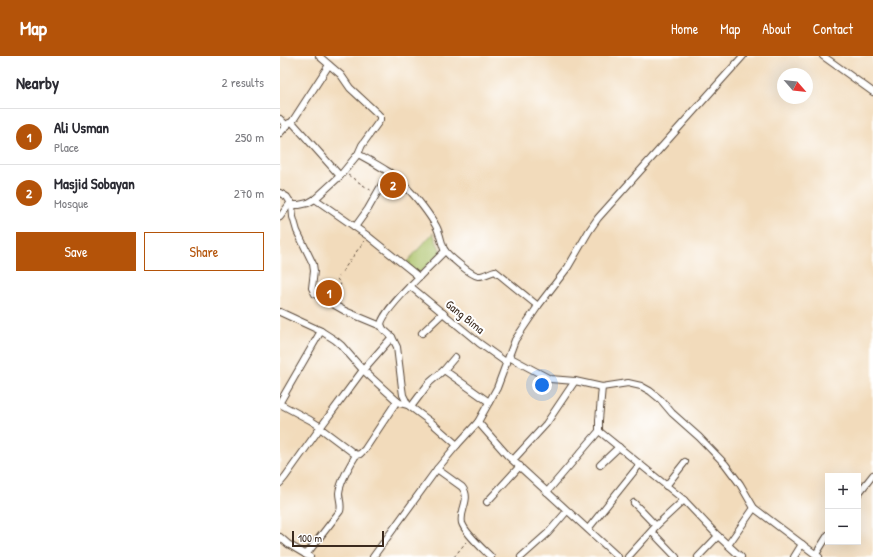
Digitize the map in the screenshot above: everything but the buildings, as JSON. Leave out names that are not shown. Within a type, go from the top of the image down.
[{"type":"street","points":[[280,192],[292,203],[299,205],[308,203],[315,199],[341,174],[358,154],[380,120],[380,116],[350,88],[341,75],[319,56]]},
{"type":"street","points":[[373,557],[437,469],[478,422],[497,388],[515,340],[538,306],[568,267],[589,231],[604,211],[743,56]]},
{"type":"street","points":[[823,56],[873,92]]},
{"type":"street","points":[[280,133],[289,124],[329,65]]},
{"type":"street","points":[[280,119],[289,124],[341,174]]},
{"type":"street","points":[[358,154],[397,177],[409,190],[436,227],[445,251],[457,262],[474,275],[480,276],[493,271],[497,272],[538,306]]},
{"type":"street","points":[[355,227],[368,210],[389,172]]},
{"type":"street","points":[[315,199],[368,236],[419,277]]},
{"type":"street","points":[[280,217],[292,203]]},
{"type":"street","points":[[292,203],[293,217],[297,231],[313,264],[313,291],[315,294],[345,311],[381,326],[392,337],[397,347],[404,404]]},
{"type":"street","points":[[381,326],[385,315],[410,286],[445,251]]},
{"type":"street","name":"Gang Bima","points":[[410,286],[479,342],[508,360],[550,379],[575,381],[602,387]]},
{"type":"street","points":[[280,312],[321,331],[335,340],[363,370],[404,404],[432,423],[457,445]]},
{"type":"street","points":[[422,333],[443,313]]},
{"type":"street","points":[[321,331],[280,403],[310,420],[356,455]]},
{"type":"street","points":[[280,483],[363,370],[392,337]]},
{"type":"street","points":[[280,537],[288,544],[308,556],[340,511],[341,506],[339,492],[356,455],[360,454],[365,449],[404,404],[444,370],[455,356]]},
{"type":"street","points":[[444,370],[489,402]]},
{"type":"street","points":[[513,460],[546,424],[575,381]]},
{"type":"street","points":[[547,492],[599,431],[602,387],[628,382],[650,390],[662,400],[672,413],[699,436],[725,464],[740,484],[754,508],[817,555],[825,540]]},
{"type":"street","points":[[478,422],[513,460],[618,557]]},
{"type":"street","points":[[599,431],[684,500],[718,536],[741,557]]},
{"type":"street","points":[[600,465],[620,447]]},
{"type":"street","points":[[666,486],[685,462]]},
{"type":"street","points":[[588,529],[640,464]]},
{"type":"street","points":[[487,502],[520,466]]},
{"type":"street","points":[[437,469],[465,490],[467,497],[462,524],[491,557]]},
{"type":"street","points":[[861,490],[873,475]]},
{"type":"street","points":[[628,557],[656,526],[684,500]]},
{"type":"street","points":[[634,504],[656,526]]},
{"type":"street","points":[[728,546],[754,508]]},
{"type":"street","points":[[521,557],[548,533],[567,511]]},
{"type":"street","points":[[652,532],[676,557]]},
{"type":"street","points":[[698,557],[718,536]]},
{"type":"street","points":[[794,557],[802,544]]},
{"type":"path","points":[[341,174],[377,195]]},
{"type":"path","points":[[329,302],[341,284],[337,279],[368,236]]},
{"type":"path","points":[[454,557],[471,536]]},
{"type":"green space","points":[[433,233],[441,252],[418,275],[404,265]]},
{"type":"place","name":"Masjid Sobayan","points":[[393,185]]},
{"type":"place","name":"Ali Usman","points":[[329,293]]}]
